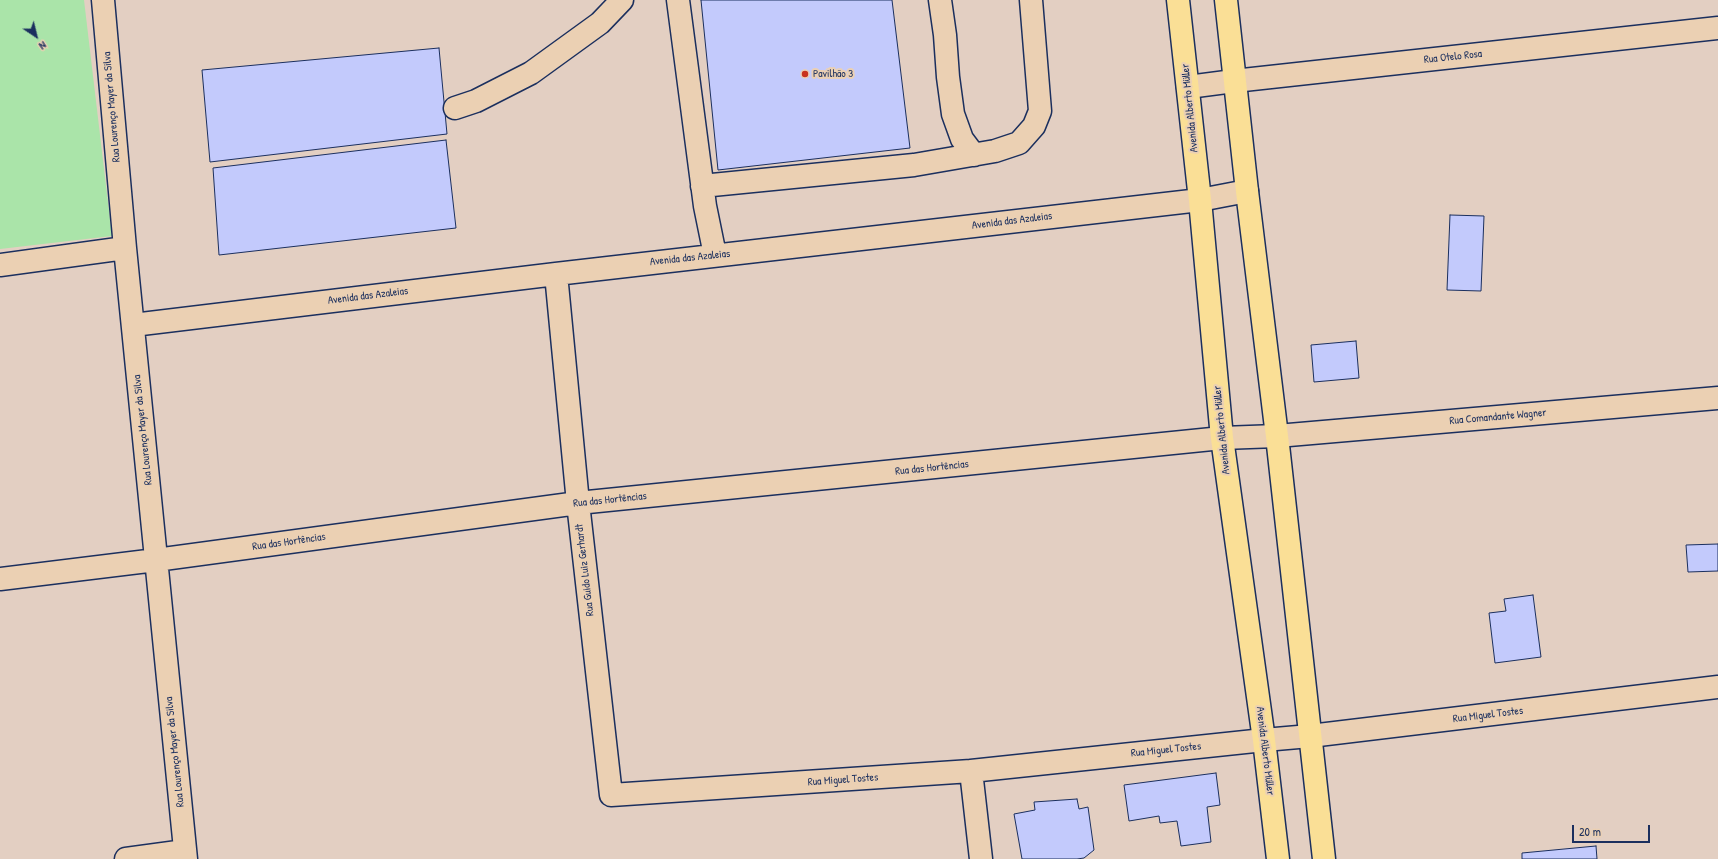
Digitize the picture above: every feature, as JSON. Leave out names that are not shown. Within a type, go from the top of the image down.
[{"type":"main road","name":"Avenida Alberto Müller","points":[[1178,0],[1200,200],[1222,438],[1264,740],[1278,859]]},
{"type":"main road","points":[[1226,0],[1234,80],[1277,436],[1324,859]]},
{"type":"street","name":"Rua Lourenço Mayer da Silva","points":[[103,0],[125,248],[186,855]]},
{"type":"street","points":[[455,108],[476,101],[531,73],[600,23],[622,0]]},
{"type":"street","points":[[678,0],[702,186],[715,256]]},
{"type":"street","points":[[940,0],[953,114],[962,139],[974,154]]},
{"type":"street","points":[[702,186],[914,165],[995,151],[1019,143],[1034,126],[1040,111],[1031,0]]},
{"type":"street","name":"Rua Otelo Rosa","points":[[1188,87],[1234,80],[1718,28]]},
{"type":"street","name":"Avenida das Azaleias","points":[[133,325],[556,274],[1200,200],[1247,191]]},
{"type":"street","points":[[0,265],[125,248]]},
{"type":"street","name":"Rua Guido Luiz Gerhardt","points":[[556,274],[578,503],[611,795]]},
{"type":"street","name":"Rua Comandante Wagner","points":[[1222,438],[1277,436],[1718,398]]},
{"type":"street","name":"Rua das Hortências","points":[[0,579],[156,560],[578,503],[1222,438]]},
{"type":"street","name":"Rua Miguel Tostes","points":[[611,795],[972,771],[1310,736],[1718,687]]},
{"type":"street","points":[[972,771],[981,859]]},
{"type":"street","points":[[126,859],[186,855]]},
{"type":"green space","points":[[0,0],[84,0],[112,236],[0,249]]},
{"type":"building","name":"Pavilhão 3","points":[[701,0],[892,0],[910,148],[718,170]]},
{"type":"building","points":[[439,48],[447,134],[210,162],[202,70]]},
{"type":"building","points":[[446,140],[456,228],[219,255],[213,168]]},
{"type":"building","points":[[1450,215],[1484,216],[1481,291],[1447,290]]},
{"type":"building","points":[[1356,341],[1359,378],[1314,382],[1311,345]]},
{"type":"building","points":[[1718,544],[1718,571],[1688,572],[1686,545]]},
{"type":"building","points":[[1533,595],[1541,657],[1495,663],[1489,613],[1506,611],[1504,599]]},
{"type":"building","points":[[1216,773],[1220,805],[1207,807],[1211,842],[1181,846],[1177,821],[1160,823],[1159,816],[1129,821],[1124,785]]},
{"type":"building","points":[[1077,799],[1079,809],[1088,807],[1094,850],[1084,858],[1077,859],[1022,859],[1014,814],[1035,810],[1034,802]]},
{"type":"building","points":[[1596,846],[1597,859],[1522,859],[1522,853]]},
{"type":"place","name":"Pavilhão 3","points":[[805,74]]}]
